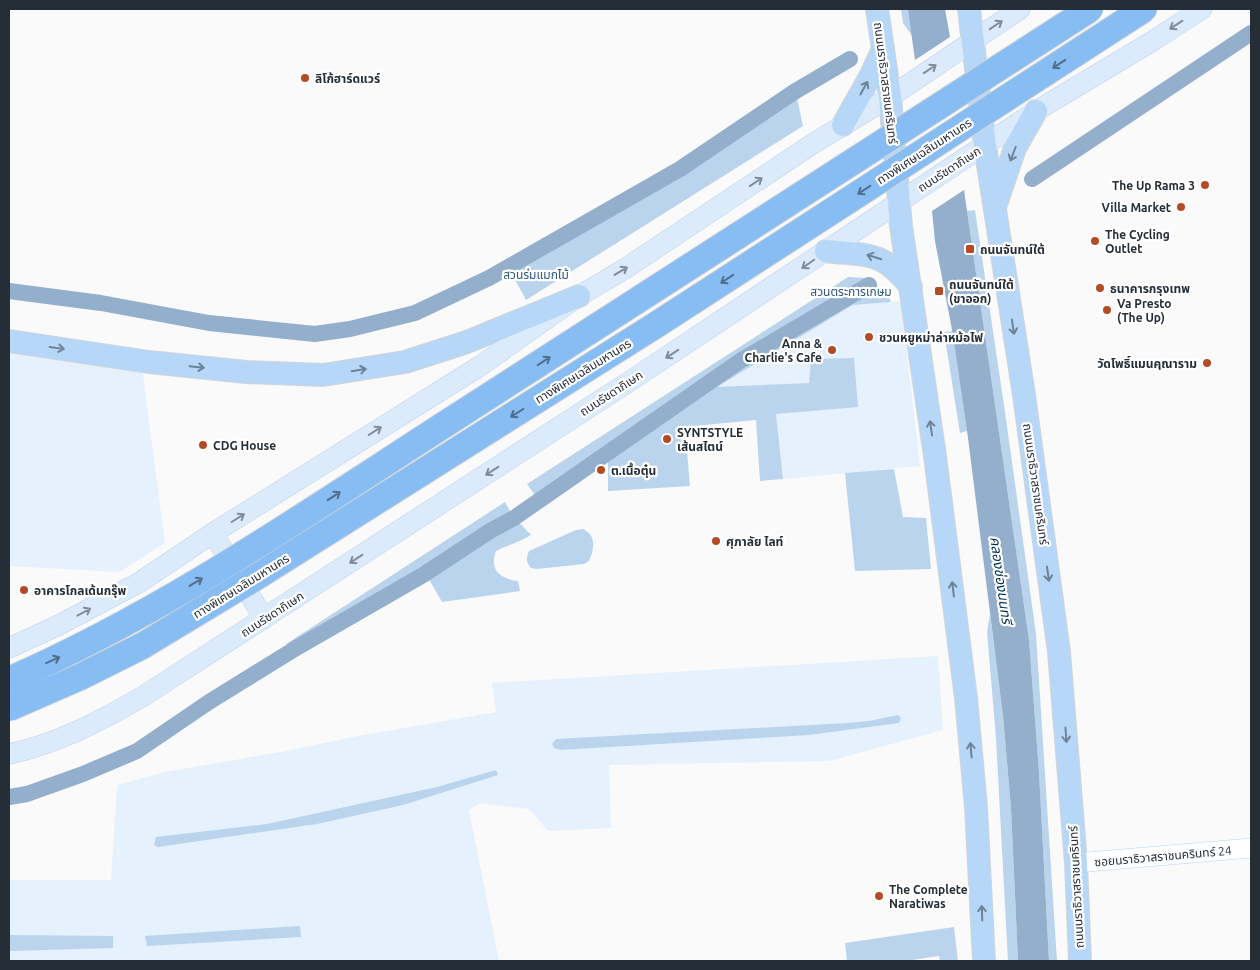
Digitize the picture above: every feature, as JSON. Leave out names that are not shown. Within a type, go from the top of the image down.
[{"type":"highway","points":[[9,680],[60,657],[146,612],[262,542],[765,221],[1090,9]]},
{"type":"highway","name":"ทางพิเศษเฉลิมมหานคร","points":[[9,708],[80,677],[142,646],[261,574],[659,323],[1144,9]]},
{"type":"main road","name":"ถนนนราธิวาสราชนครินทร์","points":[[876,9],[890,97],[899,202],[935,456],[966,698],[977,827],[984,961]]},
{"type":"main road","name":"ถนนนราธิวาสราชนครินทร์","points":[[969,9],[985,146],[1024,395],[1059,652],[1076,863],[1080,961]]},
{"type":"main road","points":[[9,648],[59,625],[140,582],[214,533],[480,366],[579,296],[626,268],[843,125],[890,97],[1020,9]]},
{"type":"main road","points":[[1074,9],[1085,32],[1106,46],[1134,48],[1151,42]]},
{"type":"main road","name":"ถนนรัชดาภิเษก","points":[[9,754],[47,743],[104,719],[142,697],[636,378],[1036,112],[1202,9]]},
{"type":"main road","points":[[843,125],[871,75],[882,49]]},
{"type":"main road","points":[[994,209],[1015,148],[1036,112]]},
{"type":"main road","points":[[826,251],[863,254],[877,258],[899,272],[911,287]]},
{"type":"main road","points":[[9,341],[149,362],[246,372],[323,375],[414,360],[467,342],[579,296]]},
{"type":"main road","points":[[214,533],[264,619]]},
{"type":"street","name":"ซอยนราธิวาสราชนครินทร์ 24","points":[[1076,863],[1251,848]]},
{"type":"shaded area","points":[[901,301],[920,466],[783,479],[776,414],[810,383],[716,388],[853,305]]},
{"type":"shaded area","points":[[9,349],[142,368],[165,543],[119,572],[9,566]]},
{"type":"shaded area","points":[[938,656],[943,730],[829,761],[609,765],[611,828],[548,831],[529,809],[481,803],[469,810],[499,961],[9,961],[9,880],[111,880],[117,785],[165,772],[496,712],[492,683]]},
{"type":"green space","points":[[901,9],[909,9],[912,36],[903,23]]},
{"type":"green space","name":"สวนร่มแมกไม้","points":[[797,98],[803,126],[526,300],[510,270],[712,152]]},
{"type":"green space","points":[[975,210],[1036,634],[1057,961],[1049,961],[1039,772],[1029,640],[967,211]]},
{"type":"green space","name":"สวนตระการเกษม","points":[[848,277],[865,278],[889,296],[891,302],[853,305],[717,387],[809,383],[811,359],[854,358],[858,407],[776,414],[783,479],[760,481],[756,420],[685,427],[690,486],[608,491],[608,454],[537,498],[527,484]]},
{"type":"green space","points":[[953,331],[967,431],[960,433],[944,332]]},
{"type":"green space","points":[[894,469],[903,517],[926,518],[931,569],[855,571],[845,473]]},
{"type":"green space","points":[[505,502],[513,516],[531,535],[496,551],[494,563],[501,576],[518,581],[520,591],[442,602],[427,576],[294,653],[286,644]]},
{"type":"green space","points":[[583,529],[591,535],[593,543],[589,561],[584,564],[537,569],[529,566],[527,556],[529,551],[576,530]]},
{"type":"green space","points":[[990,614],[1003,716],[1011,808],[1018,961],[1008,961],[996,738],[987,632]]},
{"type":"green space","points":[[898,715],[901,718],[899,723],[809,735],[560,750],[554,748],[552,744],[556,739],[847,723]]},
{"type":"green space","points":[[496,770],[498,775],[403,805],[317,824],[158,847],[154,845],[156,837],[267,824],[437,787]]},
{"type":"green space","points":[[300,926],[301,937],[147,946],[145,936]]},
{"type":"green space","points":[[954,927],[958,961],[940,961],[939,956],[905,961],[847,961],[845,943]]},
{"type":"green space","points":[[9,935],[113,936],[113,948],[9,951]]},
{"type":"water","points":[[908,9],[945,9],[950,37],[915,60]]},
{"type":"water","name":"คลองช่องนนทรี","points":[[964,190],[1029,640],[1039,772],[1049,961],[1018,961],[1011,808],[1003,716],[968,438],[953,335],[935,241],[932,211]]},
{"type":"waterway","points":[[1032,179],[1251,33]]},
{"type":"waterway","points":[[9,291],[101,303],[209,323],[315,334],[350,329],[415,313],[489,278],[680,169],[794,92],[850,59]]},
{"type":"waterway","points":[[9,797],[27,794],[83,774],[137,751],[209,702],[298,647],[423,575],[490,531],[514,518],[740,361],[869,285]]},
{"type":"place","name":"ลิโก้ฮาร์ดแวร์","points":[[305,78]]},
{"type":"place","name":"The Up Rama 3","points":[[1205,185]]},
{"type":"place","name":"Villa Market","points":[[1181,207]]},
{"type":"place","name":"The Cycling Outlet","points":[[1095,241]]},
{"type":"place","name":"ถนนจันทน์ใต้","points":[[970,249]]},
{"type":"place","name":"ธนาคารกรุงเทพ","points":[[1100,288]]},
{"type":"place","name":"ถนนจันทน์ใต้ (ขาออก)","points":[[939,291]]},
{"type":"place","name":"Va Presto (The Up)","points":[[1107,310]]},
{"type":"place","name":"ชวนหยูหม่าล่าหม้อไฟ","points":[[869,337]]},
{"type":"place","name":"Anna & Charlie's Cafe","points":[[832,350]]},
{"type":"place","name":"วัดโพธิ์แมนคุณาราม","points":[[1207,363]]},
{"type":"place","name":"SYNTSTYLE เส้นสไตน์","points":[[667,439]]},
{"type":"place","name":"CDG House","points":[[203,445]]},
{"type":"place","name":"ต.เนื้อตุ๋น","points":[[601,470]]},
{"type":"place","name":"ศุภาลัย ไลท์","points":[[716,541]]},
{"type":"place","name":"อาคารโกลเด้นกรุ๊พ","points":[[24,590]]},
{"type":"place","name":"The Complete Naratiwas","points":[[879,896]]}]
